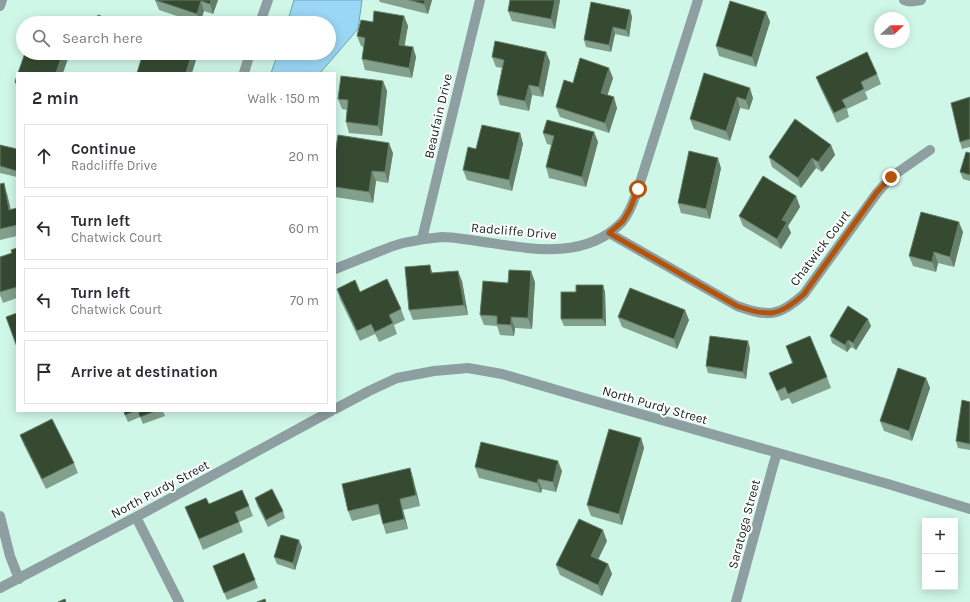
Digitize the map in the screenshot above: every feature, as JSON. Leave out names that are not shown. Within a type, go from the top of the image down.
[{"type":"street","points":[[0,6],[2,0]]},
{"type":"street","points":[[262,16],[268,0]]},
{"type":"street","name":"Beaufain Drive","points":[[422,239],[480,0]]},
{"type":"street","name":"Radcliffe Drive","points":[[336,269],[402,243],[422,239],[444,237],[539,249],[557,249],[575,247],[592,242],[609,233],[623,221],[630,209],[638,189],[698,0]]},
{"type":"street","points":[[904,0],[921,0]]},
{"type":"street","points":[[244,72],[248,60]]},
{"type":"street","name":"Chatwick Court","points":[[609,233],[737,306],[758,312],[774,312],[793,304],[804,294],[877,192],[891,177],[930,150]]},
{"type":"street","name":"North Purdy Street","points":[[336,408],[397,378],[434,371],[468,368],[502,374],[888,484],[970,509]]},
{"type":"street","name":"North Purdy Street","points":[[0,588],[136,517],[326,412]]},
{"type":"street","name":"Saratoga Street","points":[[736,602],[777,453]]},
{"type":"street","points":[[0,516],[10,556],[18,579]]},
{"type":"street","points":[[136,517],[179,602]]},
{"type":"water","points":[[294,0],[362,0],[358,29],[336,54],[336,16],[289,16]]},
{"type":"water","points":[[276,60],[331,60],[321,72],[271,72]]},
{"type":"building","points":[[155,0],[211,0],[210,4],[201,1],[197,14]]},
{"type":"building","points":[[409,0],[425,0],[424,4]]},
{"type":"building","points":[[510,0],[555,0],[551,19],[508,11]]},
{"type":"building","points":[[730,1],[766,12],[752,57],[716,46]]},
{"type":"building","points":[[591,2],[630,10],[626,30],[613,27],[609,45],[584,40]]},
{"type":"building","points":[[374,11],[404,16],[399,45],[413,47],[409,68],[362,59],[365,38],[357,36],[361,20],[373,22]]},
{"type":"building","points":[[495,41],[546,52],[539,87],[529,85],[525,101],[497,95],[504,60],[492,57]]},
{"type":"building","points":[[867,52],[877,74],[861,82],[864,89],[842,100],[846,107],[834,113],[816,77]]},
{"type":"building","points":[[580,58],[609,68],[601,93],[614,97],[605,123],[556,107],[564,80],[573,83]]},
{"type":"building","points":[[23,60],[61,60],[56,72],[18,72]]},
{"type":"building","points":[[141,60],[190,60],[186,72],[137,72]]},
{"type":"building","points":[[704,73],[750,88],[746,100],[737,97],[726,131],[690,119]]},
{"type":"building","points":[[341,76],[383,81],[378,126],[346,122],[348,100],[338,99]]},
{"type":"building","points":[[970,97],[970,139],[960,142],[951,103]]},
{"type":"building","points":[[795,119],[831,145],[818,162],[812,158],[798,178],[769,157]]},
{"type":"building","points":[[547,120],[594,132],[582,177],[546,167],[554,136],[543,133]]},
{"type":"building","points":[[482,125],[520,133],[509,180],[463,170],[468,147],[476,149]]},
{"type":"building","points":[[338,135],[389,143],[385,172],[372,171],[369,192],[336,187],[336,148]]},
{"type":"building","points":[[0,145],[16,149],[16,171],[0,166]]},
{"type":"building","points":[[689,151],[718,158],[706,209],[678,203]]},
{"type":"building","points":[[966,152],[970,153],[970,175],[960,172]]},
{"type":"building","points":[[763,176],[796,196],[782,220],[787,222],[777,239],[739,216]]},
{"type":"building","points":[[4,183],[9,210],[16,208],[16,225],[0,229],[0,184]]},
{"type":"building","points":[[921,212],[959,222],[950,257],[934,252],[932,262],[909,256]]},
{"type":"building","points":[[16,248],[16,287],[0,292],[0,257],[12,253],[11,250]]},
{"type":"building","points":[[430,265],[431,273],[458,271],[464,305],[409,310],[405,267]]},
{"type":"building","points":[[509,270],[531,271],[528,318],[511,317],[511,325],[497,324],[497,316],[480,315],[483,281],[508,283]]},
{"type":"building","points":[[387,279],[401,309],[389,315],[393,323],[375,332],[371,324],[357,331],[337,289],[355,280],[360,292]]},
{"type":"building","points":[[576,285],[603,285],[603,319],[561,319],[561,292],[576,292]]},
{"type":"building","points":[[630,288],[685,310],[674,339],[618,317]]},
{"type":"building","points":[[848,306],[868,319],[853,343],[848,340],[845,345],[830,336]]},
{"type":"building","points":[[16,313],[16,344],[6,317]]},
{"type":"building","points":[[710,336],[748,341],[743,372],[706,366]]},
{"type":"building","points":[[810,336],[827,377],[788,394],[785,387],[777,391],[769,373],[793,363],[786,346]]},
{"type":"building","points":[[898,368],[926,378],[909,431],[880,421]]},
{"type":"building","points":[[962,400],[970,402],[970,444],[956,441]]},
{"type":"building","points":[[124,412],[133,412],[125,415]]},
{"type":"building","points":[[138,412],[153,412],[140,417]]},
{"type":"building","points":[[52,419],[74,463],[42,479],[20,435]]},
{"type":"building","points":[[609,429],[641,438],[619,514],[587,505]]},
{"type":"building","points":[[481,442],[558,461],[553,482],[538,479],[537,483],[475,467]]},
{"type":"building","points":[[410,468],[416,495],[400,499],[404,519],[383,524],[378,504],[348,511],[342,484]]},
{"type":"building","points":[[272,489],[283,511],[266,520],[255,498]]},
{"type":"building","points":[[242,490],[249,506],[235,512],[239,522],[199,539],[185,507],[206,498],[209,504]]},
{"type":"building","points":[[579,519],[603,530],[591,556],[608,564],[598,585],[556,565]]},
{"type":"building","points":[[281,535],[299,540],[293,563],[274,557]]},
{"type":"building","points":[[244,553],[255,580],[224,593],[213,566]]},
{"type":"building","points":[[65,599],[66,602],[58,602]]},
{"type":"building","points":[[265,599],[266,602],[257,602]]},
{"type":"route","points":[[638,189],[630,209],[623,221],[609,233],[737,306],[752,311],[765,313],[784,309],[793,304],[804,294],[877,192],[891,177]]}]
